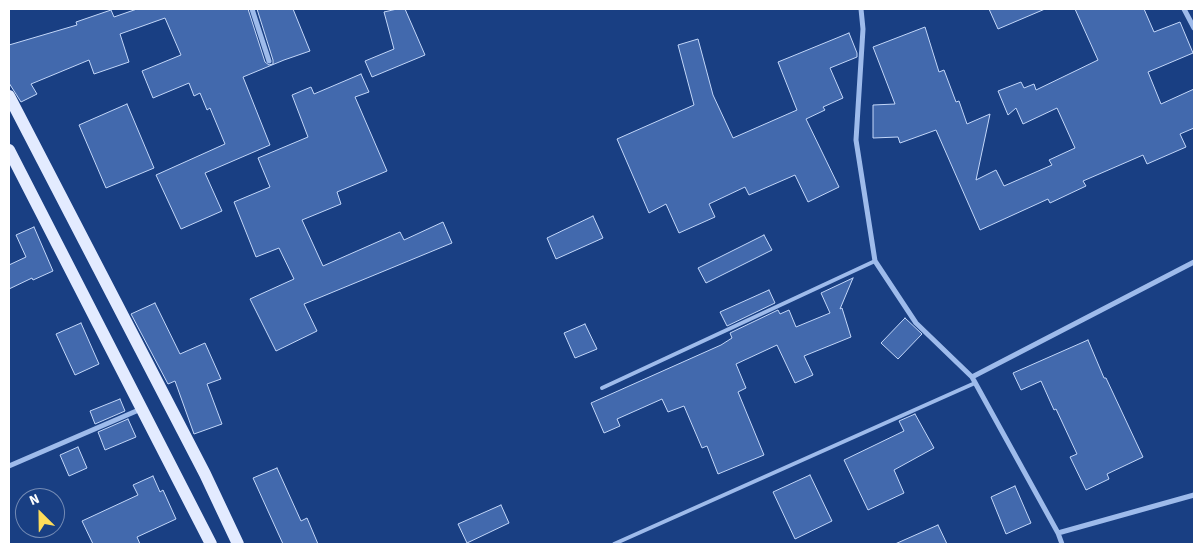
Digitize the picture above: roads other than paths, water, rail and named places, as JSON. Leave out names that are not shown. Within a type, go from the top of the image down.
[{"type":"main road","points":[[9,96],[205,474],[238,544]]},
{"type":"main road","points":[[9,150],[210,544]]},
{"type":"street","points":[[252,9],[269,60]]},
{"type":"street","points":[[861,9],[863,29],[856,140],[875,261],[916,323],[972,377],[1058,533],[1062,544]]},
{"type":"street","points":[[1184,9],[1194,28]]},
{"type":"street","points":[[972,377],[1194,262]]},
{"type":"street","points":[[9,466],[142,410]]},
{"type":"street","points":[[1058,533],[1194,495]]},
{"type":"lane","points":[[602,388],[875,261]]},
{"type":"lane","points":[[614,544],[975,383]]}]
